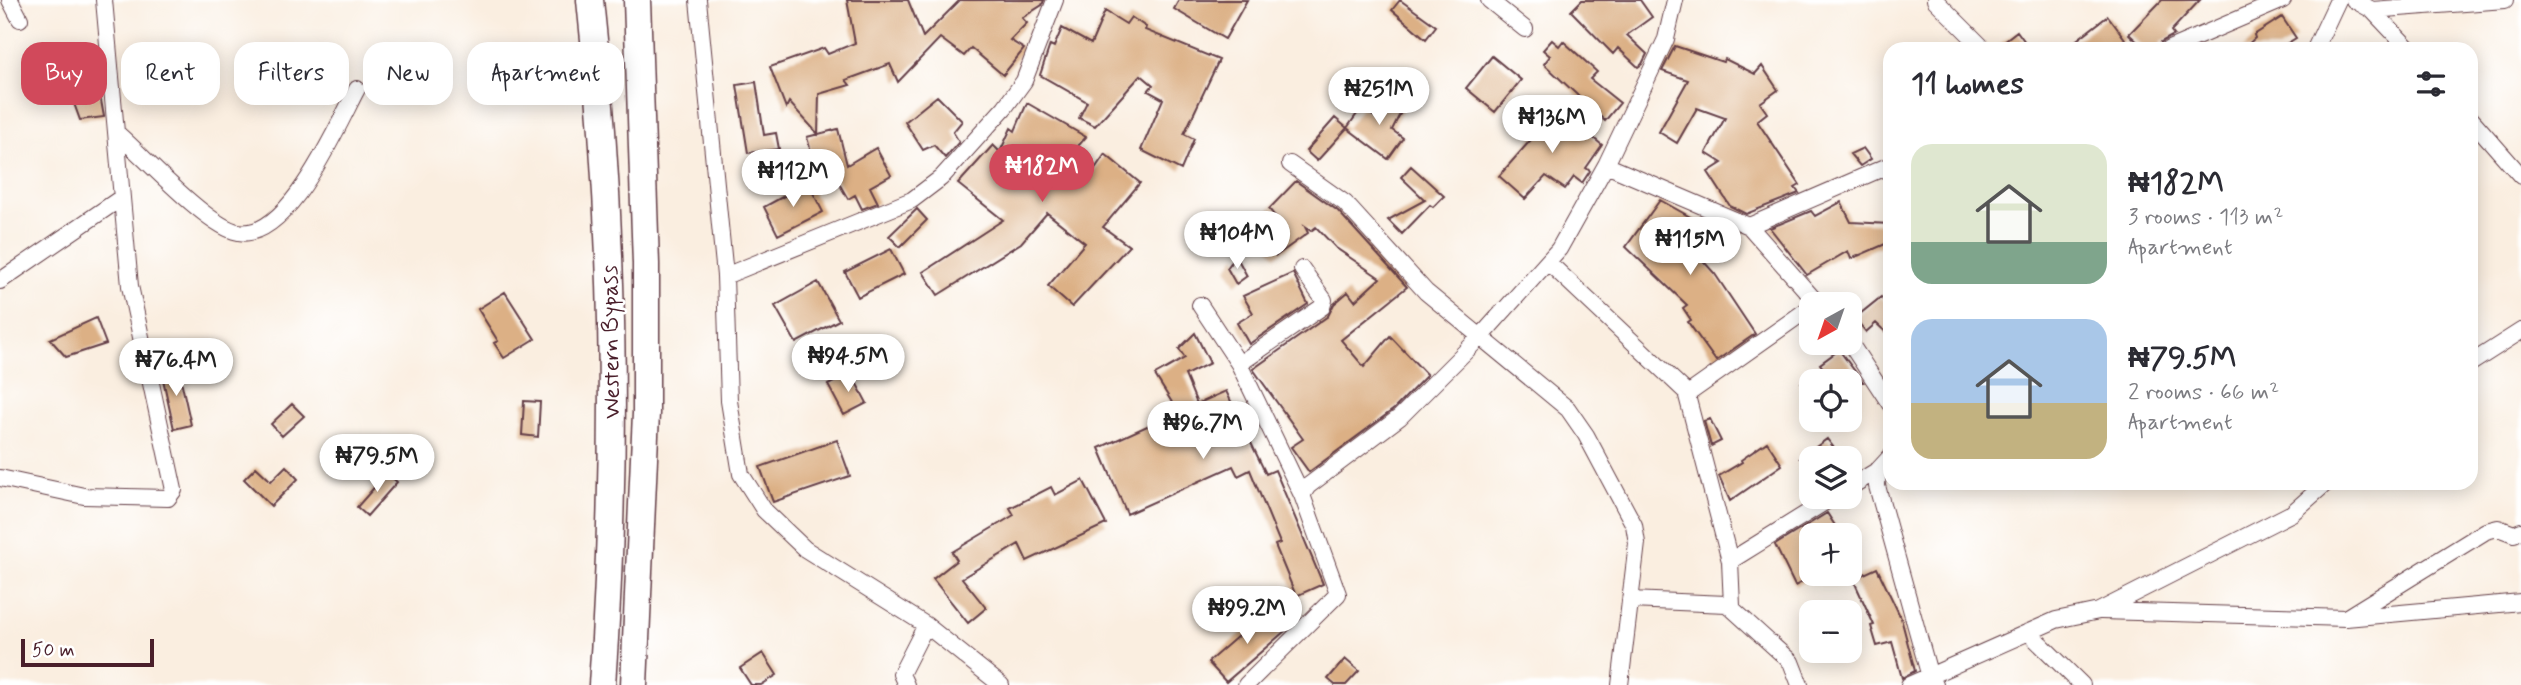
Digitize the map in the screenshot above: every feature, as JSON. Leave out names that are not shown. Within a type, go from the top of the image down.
[{"type":"main road","name":"Western Bypass","points":[[590,0],[608,216],[612,406],[608,582],[601,685]]},
{"type":"main road","name":"Western Bypass","points":[[634,685],[646,414],[646,264],[637,0]]},
{"type":"street","points":[[10,0],[20,19]]},
{"type":"street","points":[[0,478],[84,496],[168,498],[173,495],[130,286],[121,198],[119,135],[104,0]]},
{"type":"street","points":[[698,0],[725,276],[729,401],[741,474],[764,510],[805,549],[872,588],[926,625],[1001,685]]},
{"type":"street","points":[[725,276],[912,200],[941,178],[1006,107],[1024,81],[1055,0]]},
{"type":"street","points":[[1489,0],[1525,29]]},
{"type":"street","points":[[1302,495],[1308,486],[1400,417],[1482,335],[1548,262],[1606,165],[1666,38],[1675,0]]},
{"type":"street","points":[[1935,0],[1977,42]]},
{"type":"street","points":[[2185,42],[2283,0]]},
{"type":"street","points":[[2318,42],[2338,0]]},
{"type":"street","points":[[2354,0],[2372,10],[2402,42]]},
{"type":"street","points":[[2372,10],[2505,0]]},
{"type":"street","points":[[119,135],[210,218],[235,232],[252,231],[276,219],[300,194],[357,89]]},
{"type":"street","points":[[2478,127],[2521,176]]},
{"type":"street","points":[[1290,164],[1345,203],[1426,292],[1482,335],[1568,409],[1586,435],[1634,525],[1637,543],[1620,685]]},
{"type":"street","points":[[1606,165],[1749,226],[1804,292]]},
{"type":"street","points":[[1749,226],[1883,168]]},
{"type":"street","points":[[0,281],[121,198]]},
{"type":"street","points":[[1548,262],[1686,391],[1730,561],[1732,607]]},
{"type":"street","points":[[1239,364],[1322,307],[1324,300],[1302,269]]},
{"type":"street","points":[[1200,305],[1239,364],[1302,495],[1338,594],[1246,685]]},
{"type":"street","points":[[1686,391],[1692,391],[1799,316]]},
{"type":"street","points":[[2478,359],[2521,331]]},
{"type":"street","points":[[1858,355],[1883,393]]},
{"type":"street","points":[[1862,480],[1883,465]]},
{"type":"street","points":[[1878,470],[1877,486],[1933,681]]},
{"type":"street","points":[[2099,611],[2292,513],[2318,490]]},
{"type":"street","points":[[1730,561],[1814,509]]},
{"type":"street","points":[[2347,618],[2486,531],[2498,528],[2514,534],[2521,531]]},
{"type":"street","points":[[1630,600],[1727,604],[1791,662],[1800,685]]},
{"type":"street","points":[[1909,685],[1933,681],[2056,620],[2099,611],[2347,618],[2521,602]]},
{"type":"street","points":[[906,685],[901,674],[926,625]]},
{"type":"street","points":[[2028,632],[2082,685]]},
{"type":"building","points":[[847,0],[908,0],[923,37],[960,0],[1044,0],[1042,5],[1022,18],[1027,23],[1010,40],[1024,49],[1003,75],[971,48],[964,56],[940,38],[898,82],[890,64],[846,80],[850,85],[819,94],[818,134],[789,102],[786,108],[770,67],[824,48],[828,54],[855,43]]},
{"type":"building","points":[[1179,0],[1247,0],[1225,39],[1174,9]]},
{"type":"building","points":[[1400,0],[1436,26],[1426,39],[1392,10]]},
{"type":"building","points":[[1582,0],[1640,0],[1652,17],[1627,35],[1647,54],[1642,64],[1638,67],[1618,48],[1613,54],[1571,11]]},
{"type":"building","points":[[2162,0],[2200,0],[2171,31],[2174,35],[2161,42],[2138,42],[2129,34]]},
{"type":"building","points":[[1105,11],[1126,24],[1131,17],[1146,27],[1145,30],[1219,60],[1184,134],[1194,139],[1181,170],[1141,150],[1163,99],[1148,91],[1153,85],[1141,75],[1095,126],[1079,118],[1087,102],[1040,75],[1050,45],[1054,47],[1062,28],[1091,44]]},
{"type":"building","points":[[2108,16],[2125,39],[2121,42],[2074,42]]},
{"type":"building","points":[[2282,17],[2296,38],[2289,42],[2251,42],[2255,38],[2254,35]]},
{"type":"building","points":[[2017,31],[2025,42],[2003,42]]},
{"type":"building","points":[[1552,40],[1559,46],[1563,41],[1597,72],[1590,79],[1620,103],[1605,121],[1544,64],[1550,56],[1543,50]]},
{"type":"building","points":[[1675,46],[1723,62],[1725,59],[1755,74],[1762,66],[1778,90],[1760,103],[1767,113],[1757,121],[1800,185],[1795,188],[1799,193],[1746,214],[1730,206],[1708,172],[1722,163],[1706,153],[1725,118],[1697,108],[1677,143],[1659,132],[1688,80],[1662,71]]},
{"type":"building","points":[[1492,56],[1521,80],[1495,112],[1466,88]]},
{"type":"building","points":[[756,82],[764,135],[776,133],[779,149],[748,153],[737,85]]},
{"type":"building","points":[[937,96],[962,121],[953,132],[959,142],[945,158],[934,145],[923,150],[905,122]]},
{"type":"building","points":[[1382,97],[1403,108],[1392,130],[1403,138],[1388,159],[1347,128],[1362,107],[1373,116]]},
{"type":"building","points":[[1027,103],[1086,137],[1065,161],[1090,176],[1105,154],[1140,183],[1103,227],[1129,246],[1072,307],[1048,286],[1085,243],[1047,213],[1021,243],[938,295],[923,272],[1003,220],[958,184],[993,145],[1000,152],[1011,128],[1015,131]]},
{"type":"building","points":[[1550,103],[1602,145],[1586,168],[1590,171],[1582,183],[1574,177],[1565,189],[1546,176],[1525,199],[1499,176],[1536,134],[1533,131]]},
{"type":"building","points":[[75,105],[102,105],[104,117],[80,120]]},
{"type":"building","points":[[1335,118],[1347,128],[1317,161],[1306,151]]},
{"type":"building","points":[[838,129],[847,165],[876,148],[891,175],[870,187],[878,203],[862,209],[855,195],[848,199],[824,157],[813,159],[807,137]]},
{"type":"building","points":[[1863,148],[1871,159],[1860,166],[1850,154]]},
{"type":"building","points":[[1411,166],[1444,196],[1433,207],[1430,205],[1402,234],[1388,220],[1425,200],[1401,177]]},
{"type":"building","points":[[1296,181],[1338,211],[1407,287],[1341,340],[1364,367],[1390,336],[1427,375],[1394,409],[1309,472],[1291,447],[1303,439],[1253,369],[1328,316],[1334,304],[1348,292],[1355,301],[1380,278],[1336,248],[1316,227],[1311,231],[1305,227],[1308,233],[1276,256],[1257,234],[1278,220],[1269,209]]},
{"type":"building","points":[[808,183],[823,212],[778,235],[764,207]]},
{"type":"building","points":[[1660,200],[1692,218],[1710,234],[1696,253],[1715,274],[1755,334],[1716,361],[1688,322],[1691,320],[1683,308],[1687,305],[1626,247]]},
{"type":"building","points":[[1841,202],[1851,222],[1883,224],[1883,245],[1851,259],[1848,251],[1807,275],[1770,228],[1811,211],[1815,216]]},
{"type":"building","points":[[917,209],[927,220],[900,247],[889,236]]},
{"type":"building","points":[[891,249],[904,274],[858,297],[845,272]]},
{"type":"building","points":[[1236,256],[1247,276],[1236,284],[1227,268]]},
{"type":"building","points":[[1293,273],[1308,304],[1249,344],[1237,323],[1253,313],[1243,296]]},
{"type":"building","points":[[818,282],[839,320],[796,343],[775,306]]},
{"type":"building","points":[[505,292],[535,339],[504,358],[494,343],[498,341],[478,309]]},
{"type":"building","points":[[1881,297],[1883,330],[1876,323],[1866,332],[1862,327],[1862,312]]},
{"type":"building","points":[[96,318],[106,344],[66,357],[50,339]]},
{"type":"building","points":[[1195,333],[1210,363],[1185,375],[1197,404],[1226,391],[1266,474],[1275,470],[1323,584],[1296,596],[1275,545],[1280,543],[1250,470],[1238,476],[1233,466],[1127,514],[1099,448],[1178,412],[1155,375],[1185,358],[1179,349]]},
{"type":"building","points":[[1832,355],[1843,355],[1853,369],[1824,369],[1820,364]]},
{"type":"building","points":[[178,367],[191,425],[174,429],[161,370]]},
{"type":"building","points":[[851,373],[867,403],[844,415],[828,385]]},
{"type":"building","points":[[524,401],[540,402],[538,437],[522,435]]},
{"type":"building","points":[[292,404],[304,416],[282,436],[271,424]]},
{"type":"building","points":[[1710,419],[1721,441],[1711,446],[1704,421]]},
{"type":"building","points":[[1827,439],[1833,446],[1817,446]]},
{"type":"building","points":[[837,440],[850,476],[773,502],[760,467]]},
{"type":"building","points":[[1767,442],[1782,465],[1730,501],[1719,476]]},
{"type":"building","points":[[286,466],[298,479],[271,506],[244,479],[256,467],[271,481]]},
{"type":"building","points":[[387,473],[397,482],[367,516],[357,507]]},
{"type":"building","points":[[1083,480],[1106,524],[1027,561],[1019,544],[962,578],[986,608],[968,623],[933,579],[957,560],[952,552],[1014,515],[1010,508],[1051,487],[1055,495]]},
{"type":"building","points":[[1827,513],[1833,523],[1811,523]]},
{"type":"building","points":[[1799,530],[1799,584],[1795,586],[1775,545]]},
{"type":"building","points":[[1877,568],[1901,618],[1915,671],[1902,678],[1892,642],[1877,646],[1871,626],[1874,625],[1856,586],[1862,586],[1862,575]]},
{"type":"building","points":[[1268,610],[1285,631],[1226,682],[1208,662]]},
{"type":"building","points":[[763,653],[777,675],[761,685],[751,685],[740,668]]},
{"type":"building","points":[[1345,659],[1359,671],[1346,685],[1335,685],[1328,679]]}]
